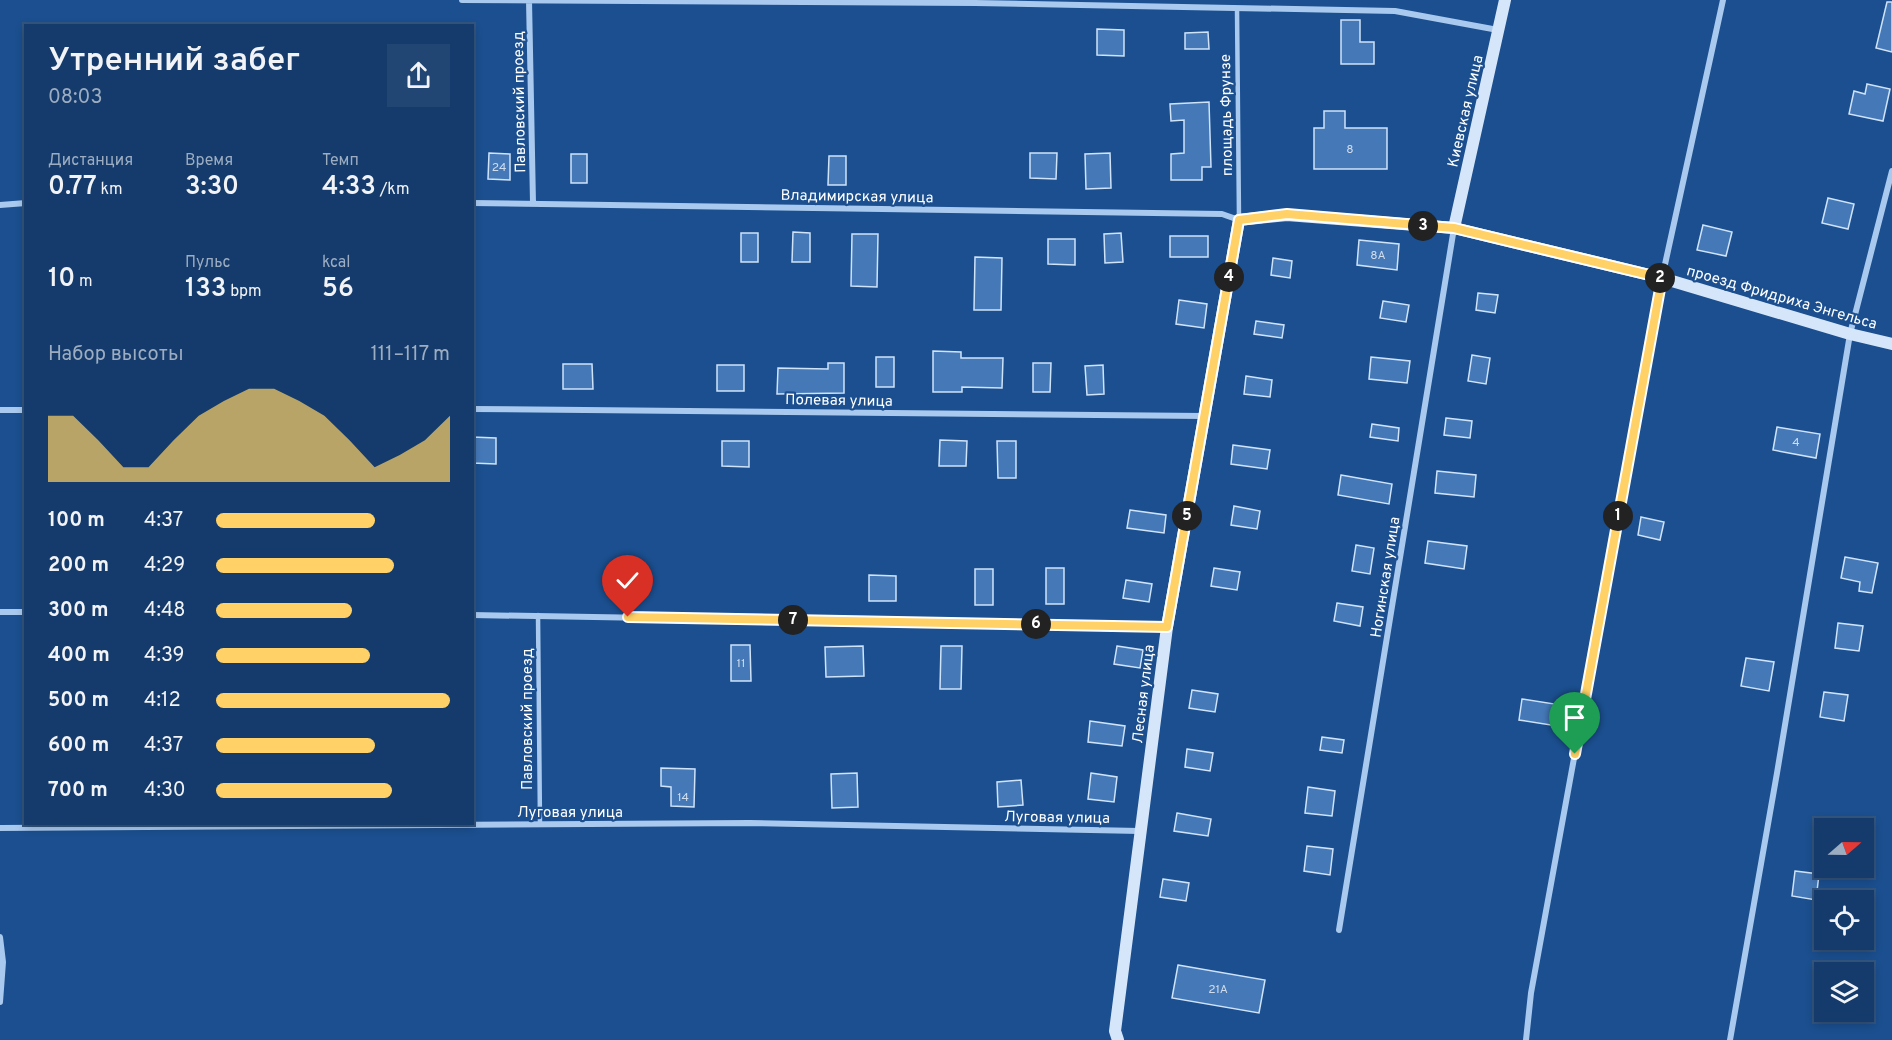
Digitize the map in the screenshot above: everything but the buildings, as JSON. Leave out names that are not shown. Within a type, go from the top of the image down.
[{"type":"street","points":[[462,0],[964,3],[1395,11],[1498,30]]},
{"type":"street","name":"Павловский проезд","points":[[529,0],[533,203]]},
{"type":"street","name":"Киевская улица","points":[[1454,228],[1504,0]]},
{"type":"street","points":[[1526,1040],[1531,993],[1662,278],[1723,0]]},
{"type":"street","points":[[1730,1040],[1850,334],[1892,171]]},
{"type":"street","points":[[0,205],[24,203]]},
{"type":"street","name":"Владимирская улица","points":[[474,203],[1222,214],[1239,220]]},
{"type":"street","name":"проезд Фридриха Энгельса","points":[[1239,220],[1287,214],[1454,228],[1662,278],[1850,334],[1892,344]]},
{"type":"street","name":"Лесная улица","points":[[1117,1035],[1167,627],[1239,220]]},
{"type":"street","name":"Ногинская улица","points":[[1339,930],[1454,228]]},
{"type":"street","name":"Полевая улица","points":[[474,409],[1204,416]]},
{"type":"street","points":[[0,410],[24,410]]},
{"type":"street","points":[[0,612],[24,612]]},
{"type":"street","points":[[474,615],[1167,627]]},
{"type":"street","name":"Луговая улица","points":[[474,824],[750,823],[1141,831]]},
{"type":"street","name":"Луговая улица","points":[[0,828],[405,825]]},
{"type":"street","points":[[0,937],[3,962],[0,1002]]},
{"type":"lane","name":"площадь Фрунзе","points":[[1237,9],[1239,220]]},
{"type":"lane","name":"Павловский проезд","points":[[538,615],[540,824]]},
{"type":"route","points":[[628,617],[1167,627],[1239,220],[1287,214],[1454,228],[1662,278],[1575,754]]}]
